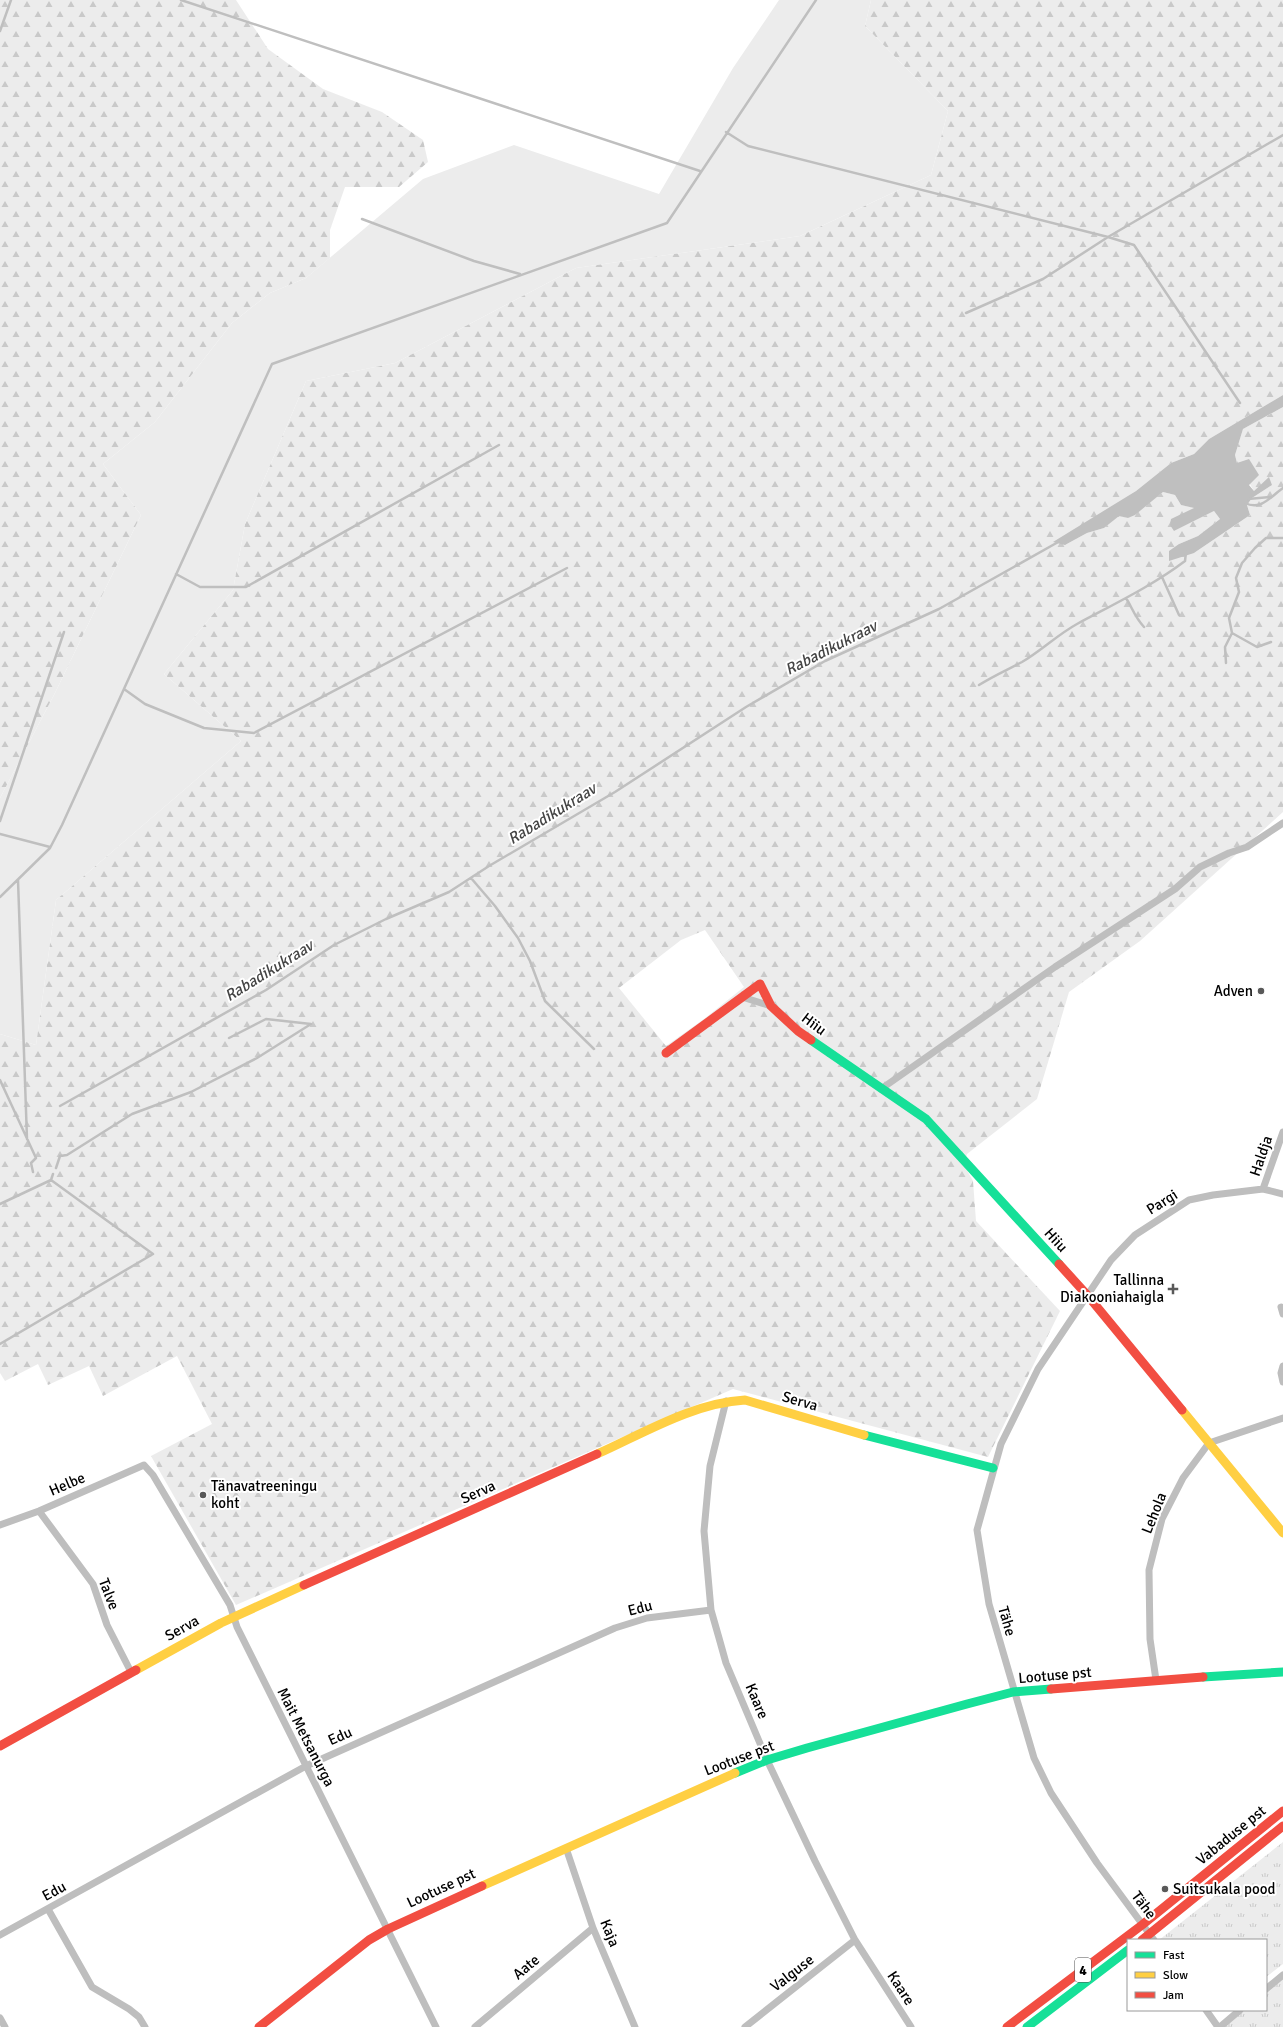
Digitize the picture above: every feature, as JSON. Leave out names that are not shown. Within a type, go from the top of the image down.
[{"type":"main road","name":"Hiiu","points":[[666,1053],[760,984],[771,1006],[798,1031],[926,1119],[1088,1296],[1283,1533]]},
{"type":"main road","name":"Serva","points":[[0,1746],[131,1672],[233,1617],[690,1412],[726,1401],[745,1400],[890,1442],[993,1468]]},
{"type":"main road","name":"Lootuse pst","points":[[260,2027],[369,1940],[388,1929],[566,1848],[767,1760],[1013,1692],[1156,1680],[1283,1672]]},
{"type":"main road","name":"Vabaduse pst","points":[[1007,2027],[1142,1925],[1283,1811]]},
{"type":"main road","name":"Vabaduse pst","points":[[1152,1937],[1283,1826]]},
{"type":"main road","name":"4","points":[[1027,2027],[1127,1951]]},
{"type":"street","points":[[881,1089],[1055,967],[1175,889],[1200,867],[1229,853],[1247,847],[1283,823]]},
{"type":"street","name":"Hiiu","points":[[742,997],[771,1006]]},
{"type":"street","name":"Haldja","points":[[1264,1189],[1283,1132]]},
{"type":"street","name":"Pargi","points":[[1088,1296],[1111,1260],[1135,1235],[1189,1200],[1213,1195],[1264,1189],[1283,1194]]},
{"type":"street","name":"Tähe","points":[[1088,1296],[1065,1326],[1038,1369],[1001,1444],[993,1468],[977,1530],[989,1604],[1013,1692],[1034,1758],[1051,1793],[1096,1863],[1152,1937]]},
{"type":"street","points":[[1281,1307],[1283,1314]]},
{"type":"street","points":[[1283,1366],[1280,1373],[1283,1382]]},
{"type":"street","name":"Kaare","points":[[726,1401],[710,1466],[704,1531],[711,1610],[726,1663],[767,1760],[855,1940],[911,2027]]},
{"type":"street","points":[[1209,1443],[1283,1418]]},
{"type":"street","name":"Lehola","points":[[1156,1680],[1150,1639],[1149,1570],[1162,1519],[1183,1478],[1209,1443]]},
{"type":"street","name":"Mait Metsanurga","points":[[144,1465],[153,1475],[230,1605],[233,1617],[436,2027]]},
{"type":"street","name":"Helbe","points":[[0,1525],[39,1511],[144,1465]]},
{"type":"street","name":"Talve","points":[[39,1511],[93,1584],[106,1625],[131,1672]]},
{"type":"street","name":"Edu","points":[[0,1935],[306,1766],[616,1628],[646,1618],[711,1610]]},
{"type":"street","name":"Kaja","points":[[566,1848],[593,1928],[635,2027]]},
{"type":"street","points":[[48,1909],[92,1987],[129,2009],[139,2018],[145,2027]]},
{"type":"street","name":"Aate","points":[[475,2027],[593,1928]]},
{"type":"street","name":"Valguse","points":[[745,2027],[855,1940]]},
{"type":"street","points":[[1267,1988],[1283,1975]]},
{"type":"street","points":[[1207,2011],[1219,2027],[1239,2011]]},
{"type":"street","points":[[0,2018],[6,2027]]},
{"type":"green space","points":[[0,0],[236,0],[268,49],[323,89],[382,112],[423,140],[428,162],[399,187],[345,187],[330,230],[330,258],[306,278],[270,293],[232,323],[155,422],[103,464],[141,515],[55,693],[0,798]]},
{"type":"green space","points":[[779,0],[871,0],[865,26],[948,111],[931,175],[800,236],[576,268],[395,363],[306,381],[245,524],[233,590],[164,674],[241,741],[56,900],[36,1045],[0,1034],[0,798],[55,693],[141,515],[103,464],[155,422],[232,323],[270,293],[306,278],[423,179],[514,145],[659,194],[733,68]]},
{"type":"green space","points":[[871,0],[1283,0],[1283,395],[1209,439],[1194,454],[1171,463],[1136,491],[1106,511],[1065,545],[1087,533],[1104,528],[1119,515],[1128,518],[1163,492],[1175,495],[1181,505],[1195,508],[1174,531],[1214,511],[1220,519],[1198,536],[1179,544],[1194,553],[1250,515],[1247,505],[1252,498],[1272,485],[1254,491],[1237,463],[1235,455],[1243,429],[1283,407],[1283,812],[1140,941],[1069,992],[1037,1099],[967,1154],[964,1165],[973,1181],[976,1221],[1060,1311],[988,1457],[733,1389],[236,1605],[151,1456],[212,1424],[177,1356],[103,1396],[89,1366],[48,1385],[38,1364],[5,1381],[0,1373],[0,1034],[36,1045],[56,900],[241,741],[164,674],[233,590],[245,524],[306,381],[395,363],[576,268],[800,236],[931,175],[948,111],[865,26]],"holes":[[[705,930],[744,987],[704,1019],[666,1046],[619,988],[681,940]]]},
{"type":"green space","points":[[1283,1842],[1283,1964],[1267,1976],[1267,1939],[1160,1939]]},
{"type":"green space","points":[[1283,1976],[1283,2027],[1218,2027],[1239,2011],[1267,2011],[1267,1988]]},
{"type":"shaded area","points":[[1283,395],[1283,407],[1243,429],[1235,455],[1237,463],[1249,459],[1259,475],[1249,485],[1254,491],[1269,477],[1272,485],[1252,498],[1247,505],[1250,515],[1194,553],[1169,561],[1169,551],[1179,544],[1198,536],[1220,519],[1214,511],[1174,531],[1170,525],[1171,519],[1194,508],[1181,505],[1175,495],[1163,492],[1135,515],[1128,518],[1119,516],[1104,528],[1087,533],[1065,545],[1053,542],[1136,491],[1171,463],[1194,454],[1209,439]]},
{"type":"waterway","points":[[0,31],[11,0]]},
{"type":"waterway","points":[[181,0],[700,171]]},
{"type":"waterway","points":[[0,897],[50,848],[62,825],[272,364],[667,223],[816,0]]},
{"type":"waterway","points":[[726,132],[748,146],[1108,237],[1134,245],[1240,403]]},
{"type":"waterway","points":[[966,313],[1043,279],[1108,237],[1283,135]]},
{"type":"waterway","points":[[362,219],[474,261],[520,274]]},
{"type":"waterway","points":[[176,574],[200,587],[246,587],[499,445]]},
{"type":"waterway","points":[[1245,503],[1251,505],[1261,504],[1283,488]]},
{"type":"waterway","points":[[1248,499],[1270,497]]},
{"type":"waterway","points":[[1226,663],[1225,647],[1232,633],[1229,618],[1239,592],[1236,578],[1242,563],[1266,538],[1283,538]]},
{"type":"waterway","name":"Rabadikukraav","points":[[60,1106],[266,990],[334,945],[386,919],[449,892],[489,866],[615,792],[746,707],[825,661],[939,609],[1060,541]]},
{"type":"waterway","points":[[979,685],[1029,658],[1077,624],[1159,579],[1185,561],[1186,552]]},
{"type":"waterway","points":[[124,689],[145,704],[204,728],[254,733],[567,568]]},
{"type":"waterway","points":[[1162,577],[1179,615]]},
{"type":"waterway","points":[[1126,598],[1144,627]]},
{"type":"waterway","points":[[0,821],[64,632]]},
{"type":"waterway","points":[[1232,633],[1257,647],[1271,642]]},
{"type":"waterway","points":[[0,834],[50,847]]},
{"type":"waterway","points":[[471,878],[495,906],[518,938],[530,961],[545,1001],[594,1049]]},
{"type":"waterway","points":[[18,880],[27,1139]]},
{"type":"waterway","points":[[56,1168],[60,1156],[67,1155],[132,1114],[191,1092],[257,1058],[311,1024],[266,1019],[229,1038]]},
{"type":"waterway","points":[[0,1080],[36,1158],[31,1163],[33,1172]]},
{"type":"waterway","points":[[51,1180],[53,1174]]},
{"type":"waterway","points":[[0,1204],[51,1180],[153,1254],[0,1344]]},
{"type":"traffic: fast","points":[[811,1040],[926,1119],[1059,1264]]},
{"type":"traffic: fast","points":[[864,1435],[993,1468]]},
{"type":"traffic: fast","points":[[1203,1677],[1283,1672]]},
{"type":"traffic: fast","points":[[735,1773],[767,1760],[807,1748],[967,1704],[1013,1692],[1051,1689]]},
{"type":"traffic: fast","points":[[1027,2027],[1127,1951]]},
{"type":"traffic: slow","points":[[597,1454],[651,1428],[688,1413],[726,1402],[745,1400],[864,1435]]},
{"type":"traffic: slow","points":[[1182,1410],[1283,1533]]},
{"type":"traffic: slow","points":[[136,1670],[221,1623],[304,1585]]},
{"type":"traffic: slow","points":[[482,1886],[735,1773]]},
{"type":"traffic: jam","points":[[666,1053],[760,984],[771,1006],[798,1031],[811,1040]]},
{"type":"traffic: jam","points":[[1059,1264],[1088,1296],[1182,1410]]},
{"type":"traffic: jam","points":[[304,1585],[597,1454]]},
{"type":"traffic: jam","points":[[0,1746],[136,1670]]},
{"type":"traffic: jam","points":[[1051,1689],[1203,1677]]},
{"type":"traffic: jam","points":[[1007,2027],[1142,1925],[1283,1811]]},
{"type":"traffic: jam","points":[[1143,1939],[1283,1826]]},
{"type":"traffic: jam","points":[[259,2027],[369,1940],[388,1929],[482,1886]]},
{"type":"place","name":"Adven","points":[[1261,991]]},
{"type":"place","name":"Tallinna Diakooniahaigla","points":[[1173,1289]]},
{"type":"place","name":"Tänavatreeningu koht","points":[[203,1495]]},
{"type":"place","name":"Suitsukala pood","points":[[1165,1889]]}]
